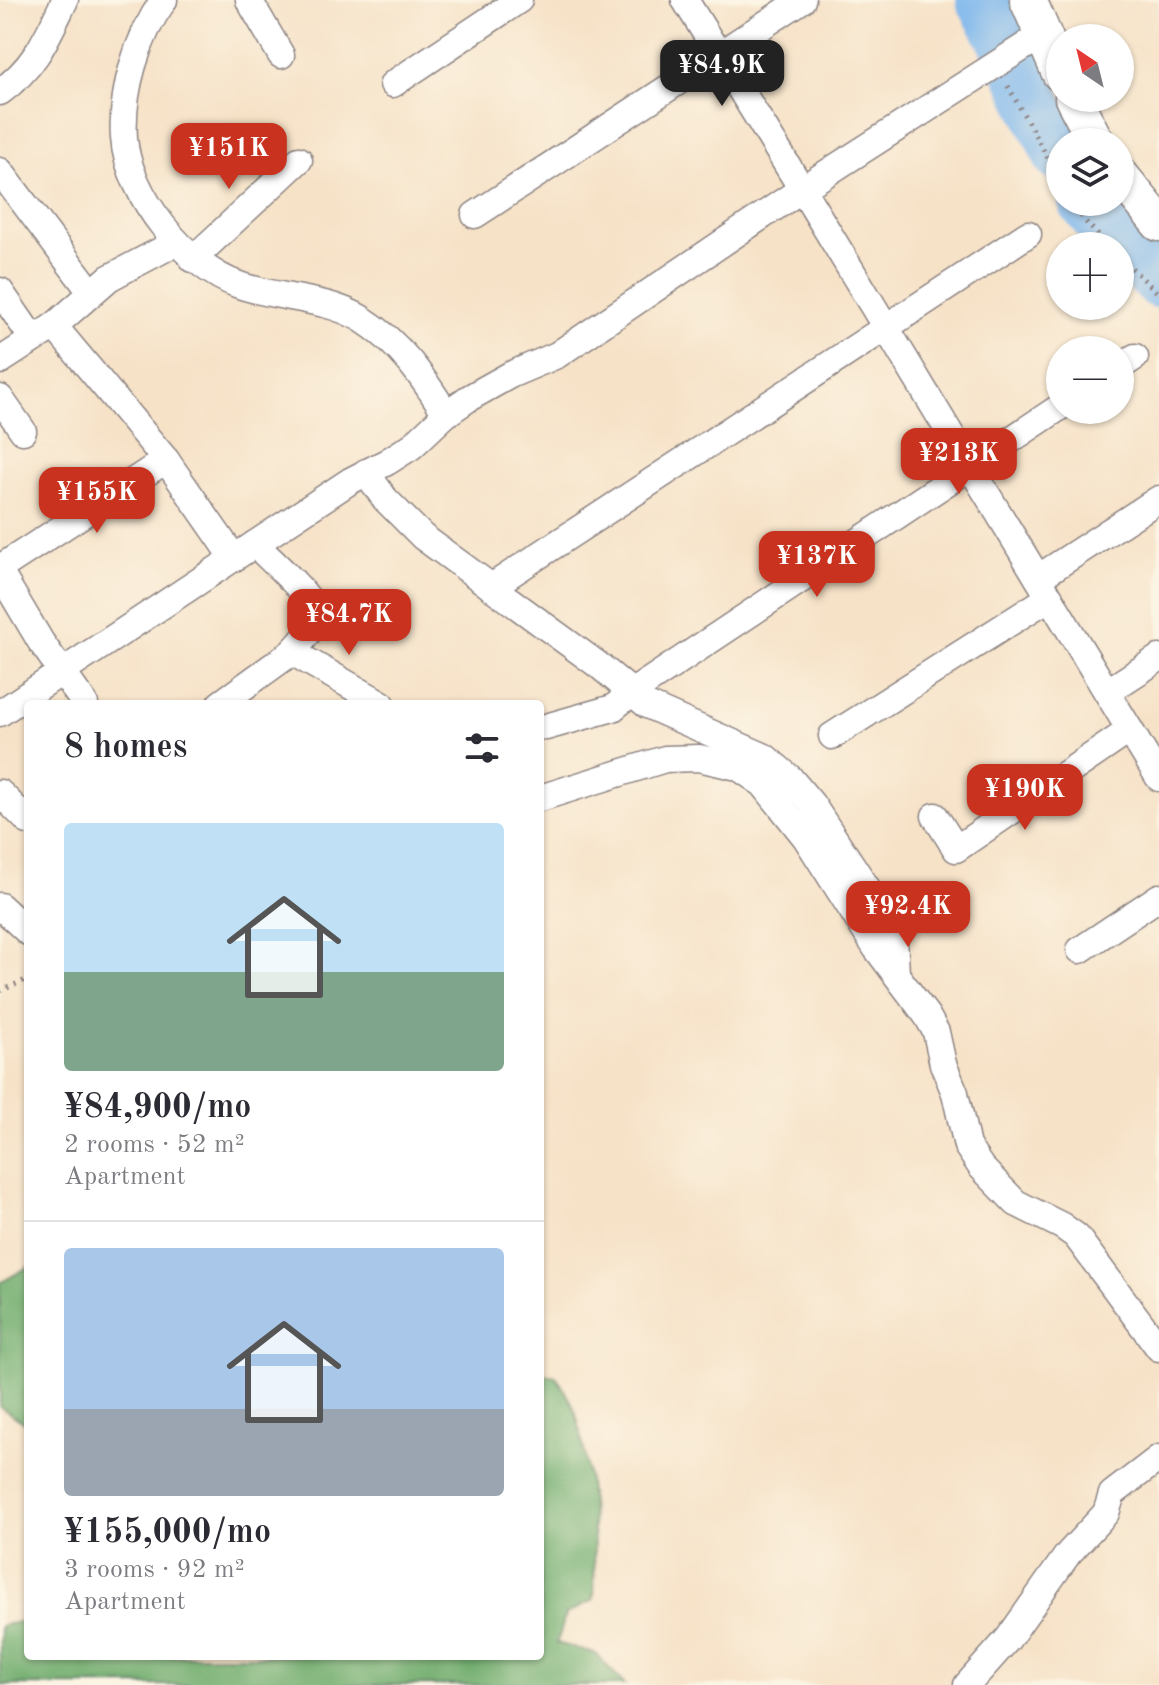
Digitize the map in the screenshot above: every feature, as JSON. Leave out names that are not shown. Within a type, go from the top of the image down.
[{"type":"street","points":[[0,92],[21,77],[44,44],[65,0]]},
{"type":"street","points":[[164,0],[150,20],[136,58],[125,109],[124,139],[129,164],[142,192],[184,251],[215,274],[239,285],[335,307],[361,319],[387,337],[416,365],[446,414]]},
{"type":"street","points":[[249,0],[281,55]]},
{"type":"street","points":[[393,84],[519,0]]},
{"type":"street","points":[[685,0],[1159,778]]},
{"type":"street","points":[[475,215],[802,0]]},
{"type":"street","points":[[1028,0],[1036,39],[1046,53]]},
{"type":"street","points":[[0,713],[244,551],[412,446],[446,414],[510,375],[557,355],[802,189],[1036,39]]},
{"type":"street","points":[[0,361],[44,332],[91,292],[133,263],[184,251],[299,160]]},
{"type":"street","points":[[0,171],[91,292]]},
{"type":"street","points":[[1134,192],[1159,223]]},
{"type":"street","points":[[491,587],[1028,234]]},
{"type":"street","points":[[0,291],[44,332],[166,460],[244,551],[306,596],[314,610],[313,621],[292,652],[226,700]]},
{"type":"street","points":[[0,398],[23,431]]},
{"type":"street","points":[[546,727],[613,708],[1046,416]]},
{"type":"street","points":[[82,700],[41,642],[0,570],[166,460]]},
{"type":"street","points":[[366,472],[385,499],[423,537],[601,667],[647,705],[765,757],[790,778],[811,803],[886,917],[894,938],[896,973]]},
{"type":"street","points":[[832,736],[1044,588],[1159,499]]},
{"type":"street","points":[[292,652],[375,700]]},
{"type":"street","points":[[1107,692],[1159,658]]},
{"type":"street","points":[[935,816],[956,849],[1130,730]]},
{"type":"street","points":[[544,797],[665,759],[699,758],[738,767],[763,784],[806,838],[876,948],[936,1032],[967,1146],[981,1167],[1016,1203],[1076,1236],[1159,1348]]},
{"type":"street","points":[[0,793],[24,817]]},
{"type":"street","points":[[1080,950],[1159,897]]},
{"type":"street","points":[[967,1685],[1008,1639],[1068,1554],[1106,1513],[1112,1494],[1159,1458]]},
{"type":"path","points":[[998,63],[1046,154]]},
{"type":"path","points":[[1081,216],[1095,232]]},
{"type":"path","points":[[1134,270],[1159,294]]},
{"type":"path","points":[[0,991],[24,981]]},
{"type":"green space","points":[[24,1269],[24,1422],[0,1407],[0,1283]]},
{"type":"green space","points":[[544,1374],[556,1376],[575,1409],[589,1482],[593,1531],[594,1600],[566,1614],[557,1643],[596,1654],[625,1685],[0,1685],[0,1626],[24,1621],[24,1660],[544,1660]]},
{"type":"waterway","points":[[983,0],[1047,128]]},
{"type":"waterway","points":[[1096,216],[1110,234],[1159,281]]}]
